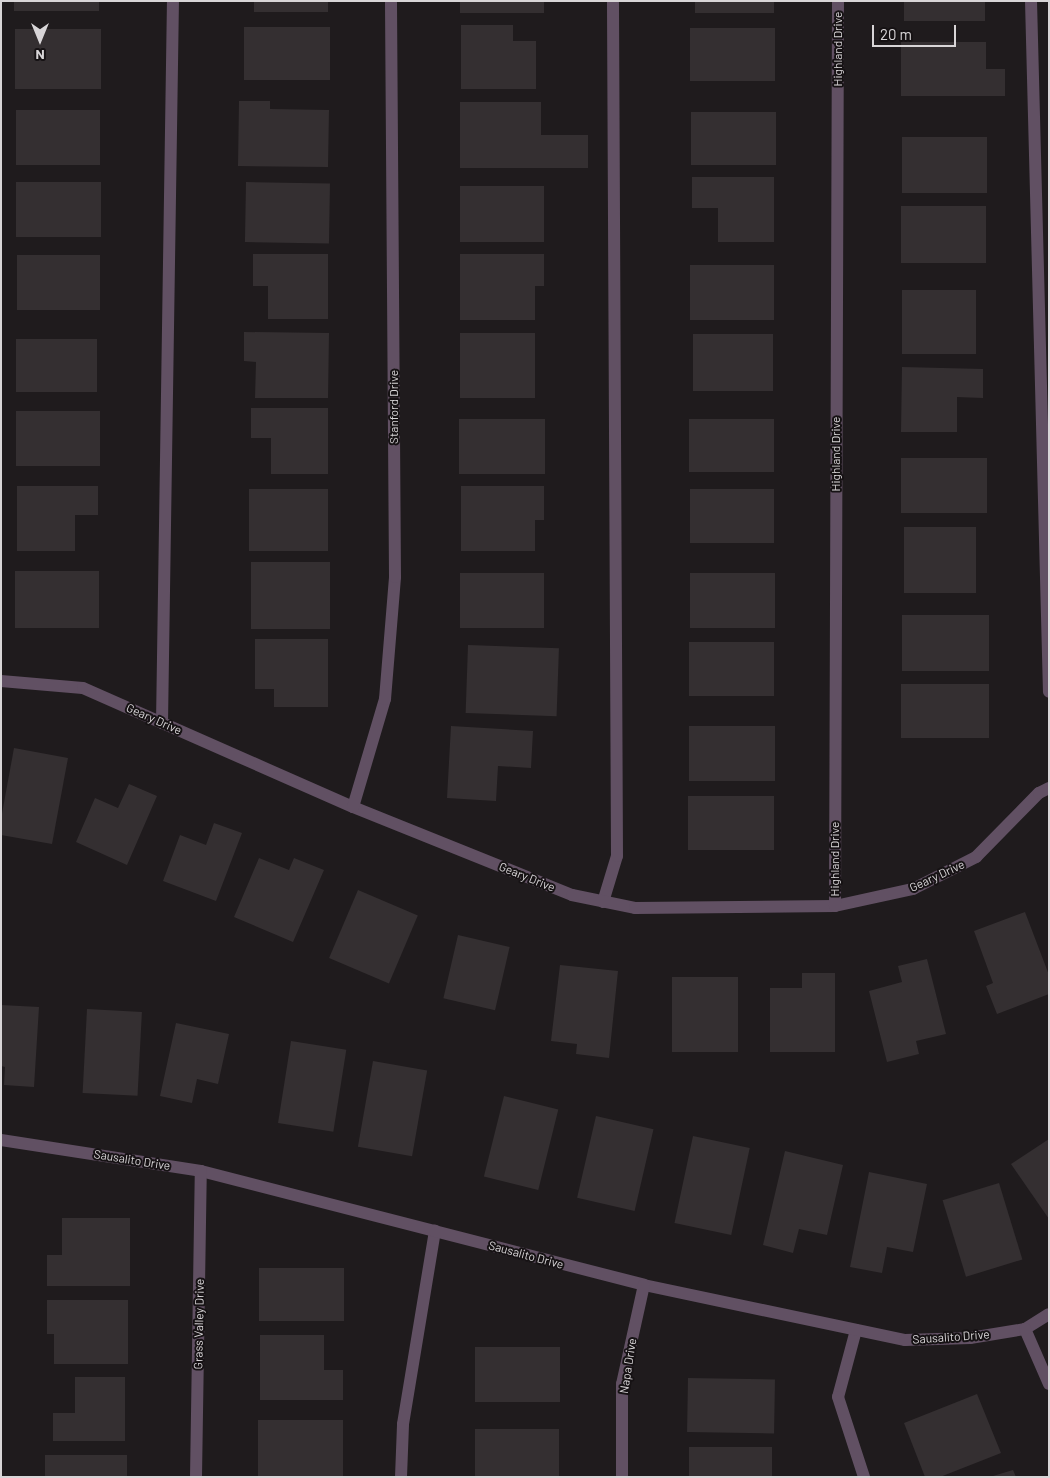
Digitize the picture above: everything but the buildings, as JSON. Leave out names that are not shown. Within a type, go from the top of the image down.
[{"type":"street","points":[[162,723],[173,1]]},
{"type":"street","name":"Stanford Drive","points":[[353,807],[384,699],[395,577],[391,1]]},
{"type":"street","points":[[603,902],[617,856],[613,1]]},
{"type":"street","name":"Highland Drive","points":[[835,906],[838,1]]},
{"type":"street","points":[[1031,1],[1049,692]]},
{"type":"street","name":"Geary Drive","points":[[1,681],[83,688],[353,807],[572,895],[635,908],[835,906],[913,889],[976,857],[1039,793],[1049,788]]},
{"type":"street","name":"Sausalito Drive","points":[[1,1140],[201,1171],[644,1285],[905,1340],[970,1338],[1025,1329],[1049,1314]]},
{"type":"street","name":"Grass Valley Drive","points":[[196,1477],[201,1171]]},
{"type":"street","points":[[401,1477],[403,1424],[435,1231]]},
{"type":"street","name":"Napa Drive","points":[[622,1477],[622,1384],[644,1285]]},
{"type":"street","points":[[1025,1329],[1049,1384]]},
{"type":"street","points":[[856,1330],[838,1397],[864,1477]]}]
